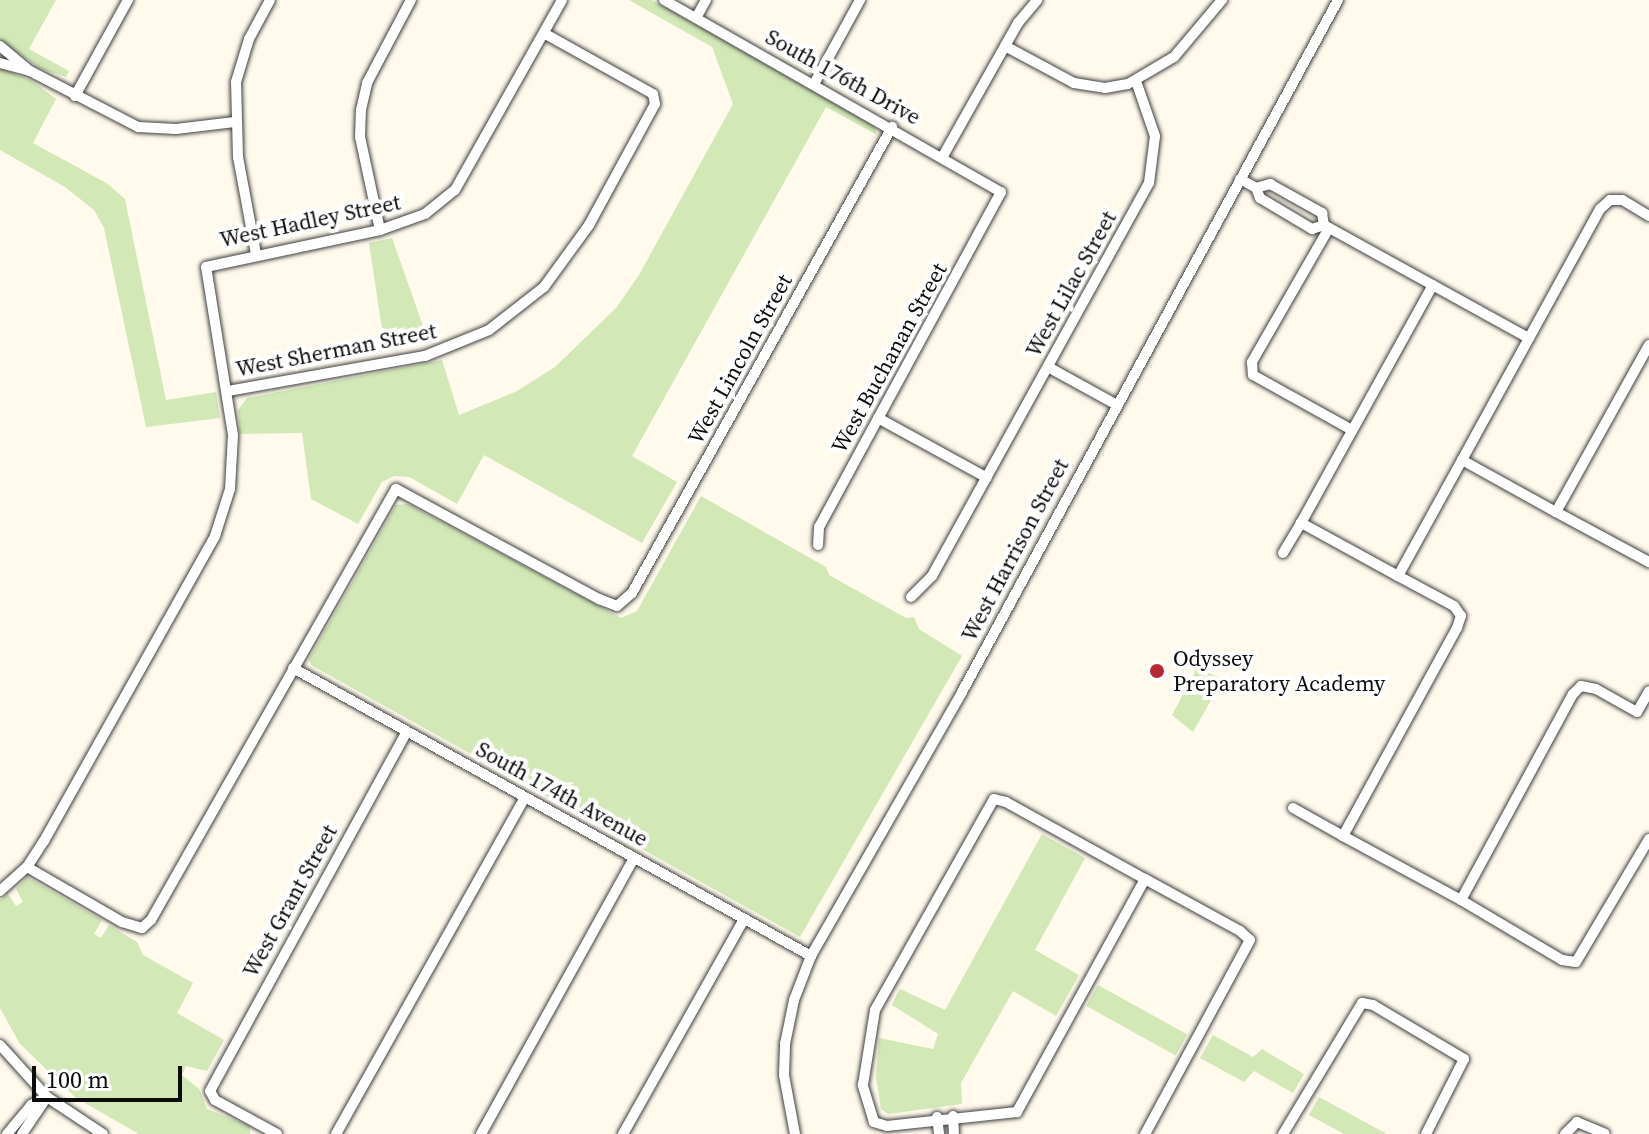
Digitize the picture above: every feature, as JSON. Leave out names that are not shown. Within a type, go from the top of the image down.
[{"type":"street","points":[[75,96],[128,0]]},
{"type":"street","points":[[256,254],[235,122],[236,82],[249,39],[270,0]]},
{"type":"street","points":[[380,230],[360,137],[361,110],[367,83],[411,0]]},
{"type":"street","name":"West Hadley Street","points":[[0,891],[27,867],[215,536],[232,462],[228,391],[206,267],[380,230],[425,214],[455,190],[562,0]]},
{"type":"street","name":"South 176th Drive","points":[[664,0],[943,156],[1001,192]]},
{"type":"street","points":[[696,18],[706,0]]},
{"type":"street","points":[[814,84],[860,0]]},
{"type":"street","points":[[943,156],[1005,46],[1037,0]]},
{"type":"street","points":[[1005,46],[1074,83],[1105,88],[1136,81],[1174,57],[1222,0]]},
{"type":"street","name":"West Harrison Street","points":[[795,1134],[784,1075],[785,1044],[794,1000],[811,956],[962,692],[1115,404],[1338,0]]},
{"type":"street","name":"West Sherman Street","points":[[228,391],[425,356],[502,322],[565,263],[655,104],[653,94],[544,33]]},
{"type":"street","points":[[0,46],[30,71],[121,122],[154,130],[235,122]]},
{"type":"street","points":[[0,63],[30,71]]},
{"type":"street","name":"West Lilac Street","points":[[911,597],[932,576],[1149,183],[1155,136],[1136,81]]},
{"type":"street","name":"West Lincoln Street","points":[[293,668],[396,489],[617,606],[632,593],[892,127]]},
{"type":"street","points":[[1240,179],[1256,188],[1260,198],[1312,229],[1327,227],[1529,338]]},
{"type":"street","points":[[1256,188],[1270,184],[1322,213],[1327,227],[1252,362],[1253,375],[1352,430]]},
{"type":"street","name":"West Buchanan Street","points":[[818,545],[819,527],[1001,192]]},
{"type":"street","points":[[1398,576],[1600,209],[1610,200],[1622,200],[1649,216]]},
{"type":"street","points":[[1283,553],[1433,285]]},
{"type":"street","points":[[1556,512],[1649,345]]},
{"type":"street","points":[[1048,367],[1115,404]]},
{"type":"street","points":[[878,418],[987,478]]},
{"type":"street","points":[[1462,460],[1649,562]]},
{"type":"street","points":[[1301,523],[1454,606],[1461,616],[1343,836]]},
{"type":"street","points":[[27,867],[142,928],[293,668]]},
{"type":"street","name":"South 174th Avenue","points":[[293,668],[811,956]]},
{"type":"street","points":[[1461,900],[1573,694],[1581,686],[1596,689],[1649,719]]},
{"type":"street","points":[[1637,712],[1649,691]]},
{"type":"street","name":"West Grant Street","points":[[262,1130],[215,1100],[210,1091],[407,731]]},
{"type":"street","points":[[336,1134],[525,797]]},
{"type":"street","points":[[1145,879],[1017,1112],[937,1117],[887,1126],[874,1122],[863,1085],[875,1010],[994,799],[1145,879],[1250,940],[1145,1134]]},
{"type":"street","points":[[1293,808],[1461,900],[1562,960],[1576,962],[1585,953],[1649,839]]},
{"type":"street","points":[[481,1134],[634,858]]},
{"type":"street","points":[[623,1134],[744,919]]},
{"type":"street","points":[[1283,1134],[1362,1003],[1373,1005],[1464,1059],[1426,1134]]},
{"type":"street","points":[[0,1045],[47,1097],[103,1134]]},
{"type":"street","points":[[7,1134],[31,1105],[47,1097]]},
{"type":"street","points":[[22,1134],[47,1097]]},
{"type":"street","points":[[953,1116],[954,1134]]},
{"type":"street","points":[[937,1117],[939,1134]]},
{"type":"street","points":[[1565,1134],[1577,1122],[1605,1134]]},
{"type":"street","points":[[262,1130],[277,1134]]},
{"type":"green space","points":[[0,0],[56,0],[29,49],[69,71],[66,77],[41,69],[0,40]]},
{"type":"green space","points":[[629,0],[652,0],[873,122],[877,135],[826,107],[632,456],[677,482],[642,543],[484,455],[457,504],[409,477],[394,476],[382,482],[358,524],[311,499],[302,433],[240,434],[238,410],[247,398],[442,360],[459,415],[517,391],[555,367],[616,308],[639,275],[733,104],[712,47]]},
{"type":"green space","points":[[0,68],[32,81],[56,99],[33,143],[108,184],[125,199],[166,400],[216,392],[220,418],[146,427],[104,228],[94,210],[65,187],[0,150]]},
{"type":"green space","points":[[392,238],[428,340],[385,349],[369,243]]},
{"type":"green space","points":[[701,496],[826,567],[829,575],[906,618],[914,617],[919,629],[962,656],[800,937],[311,665],[309,659],[396,505],[408,504],[621,618],[637,611]]},
{"type":"green space","points":[[1197,668],[1223,679],[1193,732],[1172,715]]},
{"type":"green space","points":[[1042,834],[1085,858],[1035,950],[1079,975],[1056,1016],[1013,991],[961,1083],[962,1104],[888,1114],[881,1109],[876,1077],[879,1038],[933,1049],[938,1034],[892,1005],[897,994],[900,989],[945,1010]]},
{"type":"green space","points":[[27,877],[102,920],[94,934],[101,938],[109,925],[137,942],[143,955],[193,983],[177,1013],[224,1040],[207,1071],[186,1066],[182,1075],[199,1089],[207,1109],[250,1126],[250,1134],[139,1134],[76,1098],[20,1044],[0,1008],[0,900],[8,894],[16,906],[23,902],[16,889]]},
{"type":"green space","points":[[1098,985],[1187,1034],[1176,1055],[1086,1006]]},
{"type":"green space","points":[[1213,1035],[1253,1057],[1262,1049],[1304,1074],[1293,1093],[1254,1071],[1244,1082],[1200,1058]]},
{"type":"green space","points":[[1319,1097],[1387,1134],[1344,1134],[1309,1115]]},
{"type":"place","name":"Odyssey Preparatory Academy","points":[[1157,671]]}]
